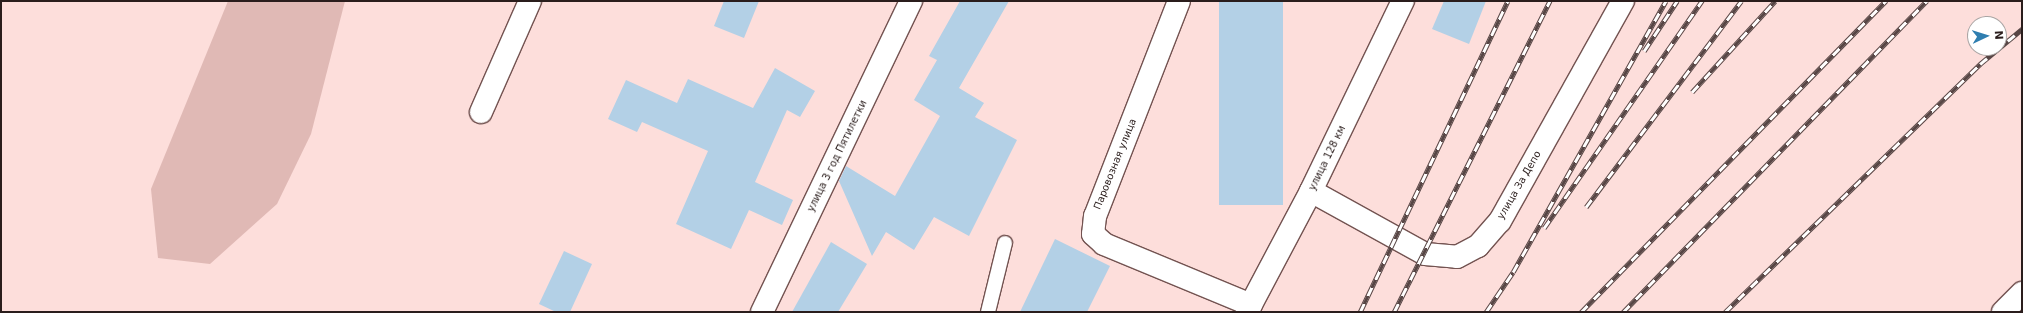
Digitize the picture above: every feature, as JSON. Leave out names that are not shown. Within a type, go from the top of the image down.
[{"type":"street","points":[[481,112],[530,1]]},
{"type":"street","name":"улица 3 год Пятилетки","points":[[762,312],[911,1]]},
{"type":"street","name":"Паровозная улица","points":[[1180,1],[1095,216],[1093,234],[1104,244],[1249,308]]},
{"type":"street","name":"улица 128 км","points":[[1249,308],[1311,191],[1403,1]]},
{"type":"street","name":"улица За Депо","points":[[1311,191],[1425,254],[1457,257],[1478,246],[1500,221],[1623,1]]},
{"type":"street","points":[[2003,312],[2022,293]]},
{"type":"lane","points":[[988,312],[1005,243]]},
{"type":"shaded area","points":[[228,1],[345,1],[311,134],[277,204],[210,264],[158,258],[151,189]]},
{"type":"building","points":[[724,1],[759,1],[744,38],[714,26]]},
{"type":"building","points":[[960,1],[1009,1],[959,88],[984,103],[975,117],[1017,140],[969,236],[934,217],[914,250],[886,232],[872,256],[839,181],[846,166],[895,196],[940,116],[914,100],[937,60],[929,56]]},
{"type":"building","points":[[1219,1],[1283,1],[1283,205],[1219,205]]},
{"type":"building","points":[[1444,1],[1486,1],[1469,44],[1432,29]]},
{"type":"building","points":[[775,68],[815,91],[800,117],[787,110],[755,182],[793,200],[782,225],[749,210],[731,249],[676,224],[708,151],[642,122],[637,132],[608,119],[626,80],[677,103],[688,79],[753,108]]},
{"type":"building","points":[[1055,239],[1110,266],[1087,312],[1020,312]]},
{"type":"building","points":[[831,242],[867,264],[838,312],[792,312]]},
{"type":"building","points":[[564,251],[592,264],[570,312],[556,312],[539,304]]},
{"type":"railway","points":[[1360,312],[1508,1]]},
{"type":"railway","points":[[1394,312],[1550,1]]},
{"type":"railway","points":[[1486,312],[1513,272],[1666,1]]},
{"type":"railway","points":[[1644,51],[1677,1]]},
{"type":"railway","points":[[1544,228],[1702,1]]},
{"type":"railway","points":[[1586,207],[1741,1]]},
{"type":"railway","points":[[1692,92],[1775,1]]},
{"type":"railway","points":[[1581,312],[1886,1]]},
{"type":"railway","points":[[1623,312],[1927,1]]},
{"type":"railway","points":[[1725,312],[1980,64],[2022,29]]}]
